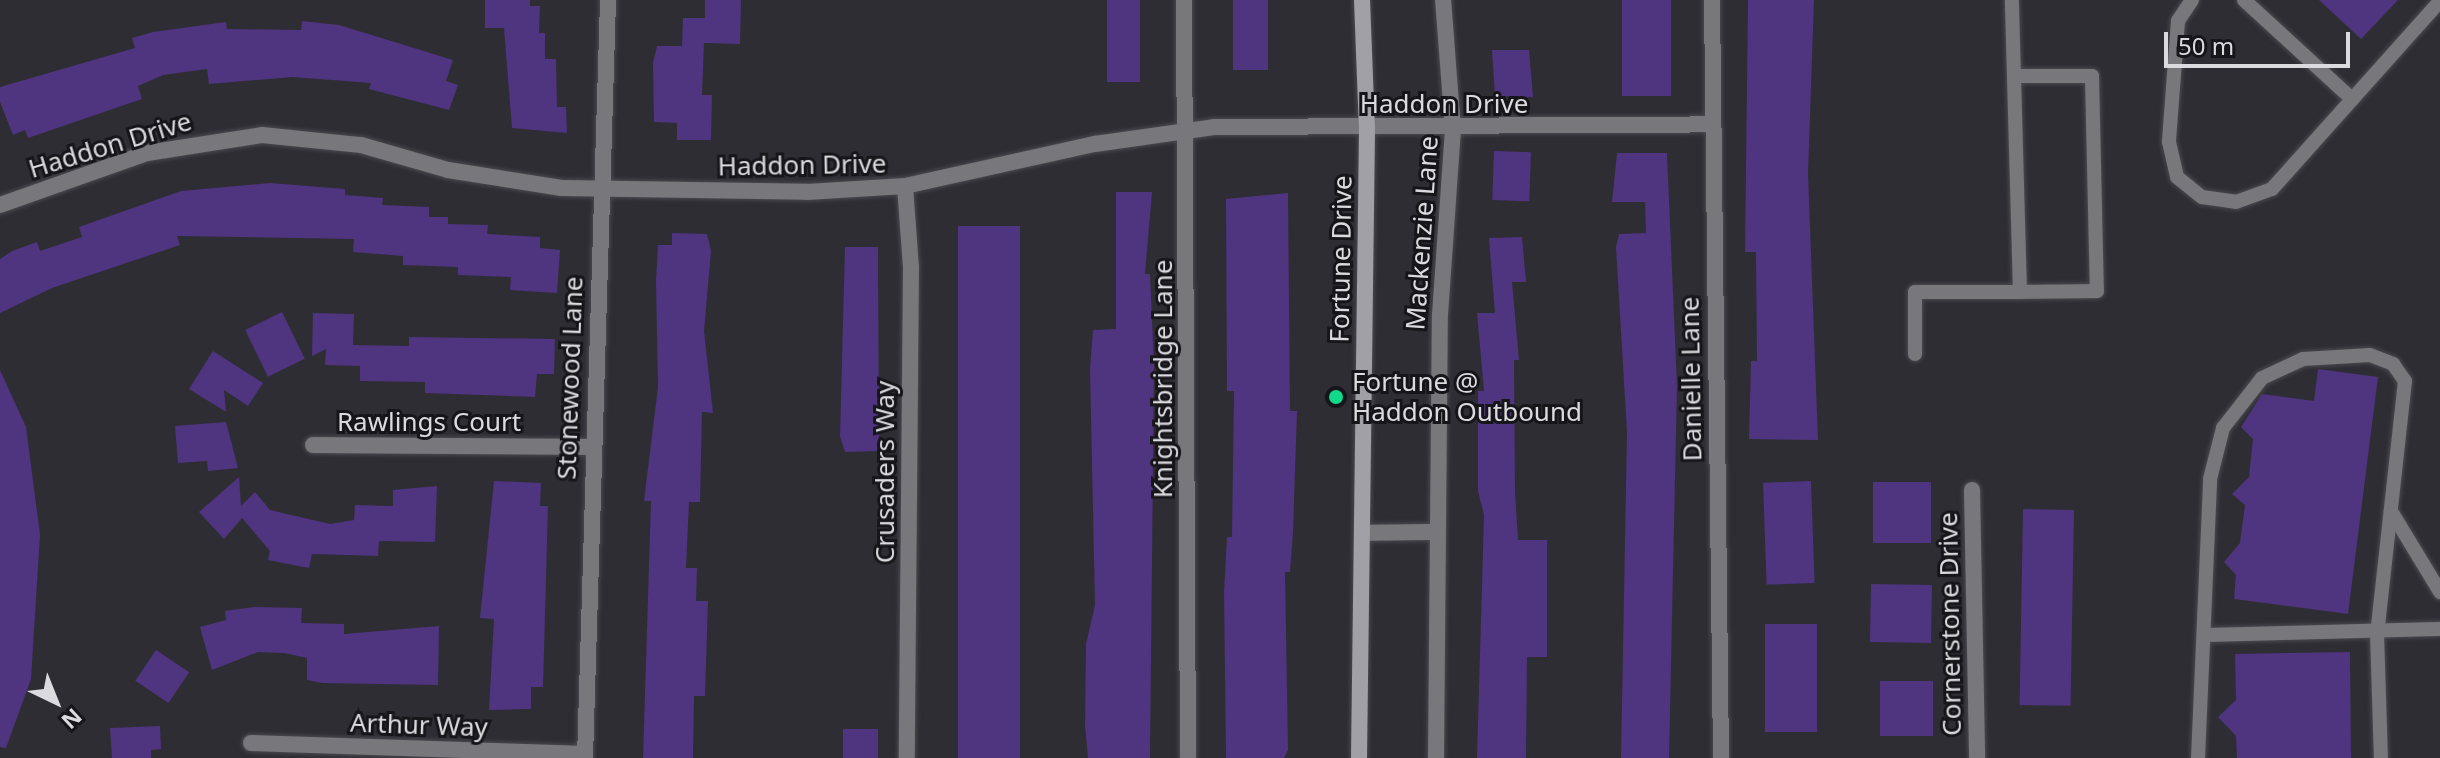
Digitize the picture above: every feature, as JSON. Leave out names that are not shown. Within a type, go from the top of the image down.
[{"type":"street","name":"Stonewood Lane","points":[[585,756],[608,0]]},
{"type":"street","name":"Knightsbridge Lane","points":[[1184,0],[1188,758]]},
{"type":"street","name":"Fortune Drive","points":[[1359,758],[1367,130],[1362,0]]},
{"type":"street","name":"Mackenzie Lane","points":[[1436,758],[1440,315],[1453,129],[1443,0]]},
{"type":"street","name":"Danielle Lane","points":[[1712,0],[1711,124],[1721,758]]},
{"type":"street","name":"Haddon Drive","points":[[0,205],[147,153],[262,135],[361,145],[525,184],[807,192],[905,186],[1183,132],[1271,124],[1367,130],[1711,124]]},
{"type":"street","name":"Crusaders Way","points":[[905,186],[911,267],[907,758]]},
{"type":"street","name":"Rawlings Court","points":[[313,445],[593,447]]},
{"type":"street","name":"Cornerstone Drive","points":[[1972,490],[1977,758]]},
{"type":"street","points":[[1362,533],[1437,532]]},
{"type":"street","name":"Arthur Way","points":[[251,743],[585,756]]},
{"type":"lane","points":[[2012,0],[2020,292]]},
{"type":"lane","points":[[2192,0],[2178,21],[2169,142],[2177,177],[2202,197],[2236,202],[2272,189],[2440,1]]},
{"type":"lane","points":[[2244,0],[2352,99]]},
{"type":"lane","points":[[1915,354],[1915,292],[2097,291],[2092,76],[2014,76]]},
{"type":"lane","points":[[2198,758],[2210,479],[2223,428],[2262,378],[2303,359],[2370,355],[2393,364],[2405,381],[2377,633],[2381,758]]},
{"type":"lane","points":[[2391,511],[2440,592]]},
{"type":"lane","points":[[2204,635],[2440,629]]},
{"type":"building","points":[[485,0],[530,0],[530,6],[540,6],[539,33],[545,33],[545,59],[556,59],[557,107],[566,107],[567,133],[512,128],[504,28],[485,28]]},
{"type":"building","points":[[705,0],[741,0],[740,44],[704,43],[702,95],[712,95],[711,140],[677,140],[677,123],[654,122],[653,63],[657,46],[682,46],[683,18],[705,18]]},
{"type":"building","points":[[1107,0],[1140,0],[1140,82],[1107,82]]},
{"type":"building","points":[[1233,0],[1268,0],[1268,70],[1233,70]]},
{"type":"building","points":[[1622,0],[1671,0],[1671,96],[1622,96]]},
{"type":"building","points":[[1748,0],[1814,0],[1808,174],[1818,440],[1749,439],[1751,361],[1757,361],[1756,252],[1745,252]]},
{"type":"building","points":[[2319,0],[2398,0],[2361,39]]},
{"type":"building","points":[[302,21],[339,25],[453,60],[446,81],[458,85],[449,110],[369,89],[371,83],[293,77],[209,84],[207,69],[163,75],[138,86],[142,99],[28,138],[25,130],[13,135],[0,102],[0,87],[135,48],[132,38],[153,32],[226,22],[227,29],[301,30]]},
{"type":"building","points":[[1492,50],[1529,50],[1533,97],[1495,96]]},
{"type":"building","points":[[1494,151],[1531,152],[1529,201],[1492,200]]},
{"type":"building","points":[[1617,153],[1667,153],[1677,386],[1669,758],[1621,758],[1627,432],[1616,247],[1619,234],[1646,233],[1645,202],[1612,202]]},
{"type":"building","points":[[270,183],[345,189],[345,195],[383,198],[382,205],[429,207],[429,217],[448,217],[448,224],[488,225],[487,234],[540,237],[540,248],[560,250],[557,293],[510,290],[511,277],[458,275],[458,267],[403,265],[403,256],[353,252],[354,239],[177,236],[180,245],[52,288],[0,313],[0,259],[12,251],[37,242],[40,251],[82,237],[79,227],[181,191]]},
{"type":"building","points":[[1116,192],[1152,192],[1145,274],[1150,274],[1154,365],[1150,758],[1088,758],[1085,725],[1086,644],[1095,605],[1090,369],[1093,330],[1116,329]]},
{"type":"building","points":[[1288,193],[1290,411],[1297,411],[1293,532],[1290,572],[1285,572],[1288,750],[1284,758],[1226,758],[1224,593],[1227,537],[1232,537],[1234,391],[1227,391],[1226,199]]},
{"type":"building","points":[[958,226],[1020,226],[1020,758],[958,758]]},
{"type":"building","points":[[672,233],[707,234],[711,251],[704,331],[713,413],[702,412],[700,502],[689,502],[686,568],[697,568],[696,601],[708,601],[705,696],[694,696],[693,758],[643,758],[651,501],[644,501],[658,387],[656,281],[658,245],[672,245]]},
{"type":"building","points":[[1522,237],[1526,282],[1512,282],[1519,360],[1514,360],[1515,492],[1518,540],[1547,540],[1547,657],[1527,657],[1526,758],[1477,758],[1484,515],[1478,491],[1478,391],[1484,391],[1477,313],[1495,313],[1489,238]]},
{"type":"building","points":[[845,247],[878,247],[879,451],[845,452],[840,436]]},
{"type":"building","points":[[282,312],[305,359],[268,377],[245,330]]},
{"type":"building","points":[[313,313],[354,314],[353,345],[409,346],[409,337],[555,339],[554,374],[537,374],[535,397],[425,393],[425,382],[360,381],[360,366],[325,365],[326,349],[312,356]]},
{"type":"building","points":[[213,351],[263,383],[248,406],[224,390],[226,412],[189,389]]},
{"type":"building","points":[[2318,369],[2378,377],[2348,614],[2234,599],[2236,575],[2224,562],[2240,543],[2245,505],[2232,494],[2249,477],[2253,439],[2241,427],[2262,394],[2314,401]]},
{"type":"building","points":[[0,370],[26,427],[40,535],[31,679],[6,748],[0,747]]},
{"type":"building","points":[[226,422],[238,468],[208,471],[207,461],[178,463],[175,426]]},
{"type":"building","points":[[239,477],[241,506],[255,492],[270,510],[330,524],[354,520],[355,505],[393,506],[393,490],[437,486],[435,542],[379,541],[378,556],[312,554],[309,568],[268,560],[270,551],[242,518],[224,539],[199,512]]},
{"type":"building","points":[[494,481],[541,483],[540,506],[548,506],[543,687],[531,687],[531,709],[489,710],[494,619],[480,618]]},
{"type":"building","points":[[1811,481],[1815,583],[1767,585],[1763,483]]},
{"type":"building","points":[[1873,482],[1931,482],[1931,543],[1873,543]]},
{"type":"building","points":[[2023,509],[2074,510],[2071,706],[2020,705]]},
{"type":"building","points":[[1871,584],[1932,585],[1931,643],[1870,642]]},
{"type":"building","points":[[254,607],[302,608],[301,623],[344,624],[344,634],[439,626],[438,685],[322,683],[307,680],[307,658],[284,653],[258,652],[212,670],[200,627],[226,620],[225,611]]},
{"type":"building","points":[[1765,624],[1817,624],[1817,732],[1765,732]]},
{"type":"building","points":[[156,650],[189,672],[168,703],[135,681]]},
{"type":"building","points":[[2350,652],[2351,758],[2237,758],[2236,736],[2218,717],[2236,700],[2235,654]]},
{"type":"building","points":[[1880,681],[1933,681],[1933,736],[1880,736]]},
{"type":"building","points":[[160,726],[161,749],[151,750],[151,758],[112,758],[110,728]]},
{"type":"building","points":[[843,729],[878,729],[878,758],[843,758]]},
{"type":"place","name":"Fortune @ Haddon Outbound","points":[[1336,397]]}]
